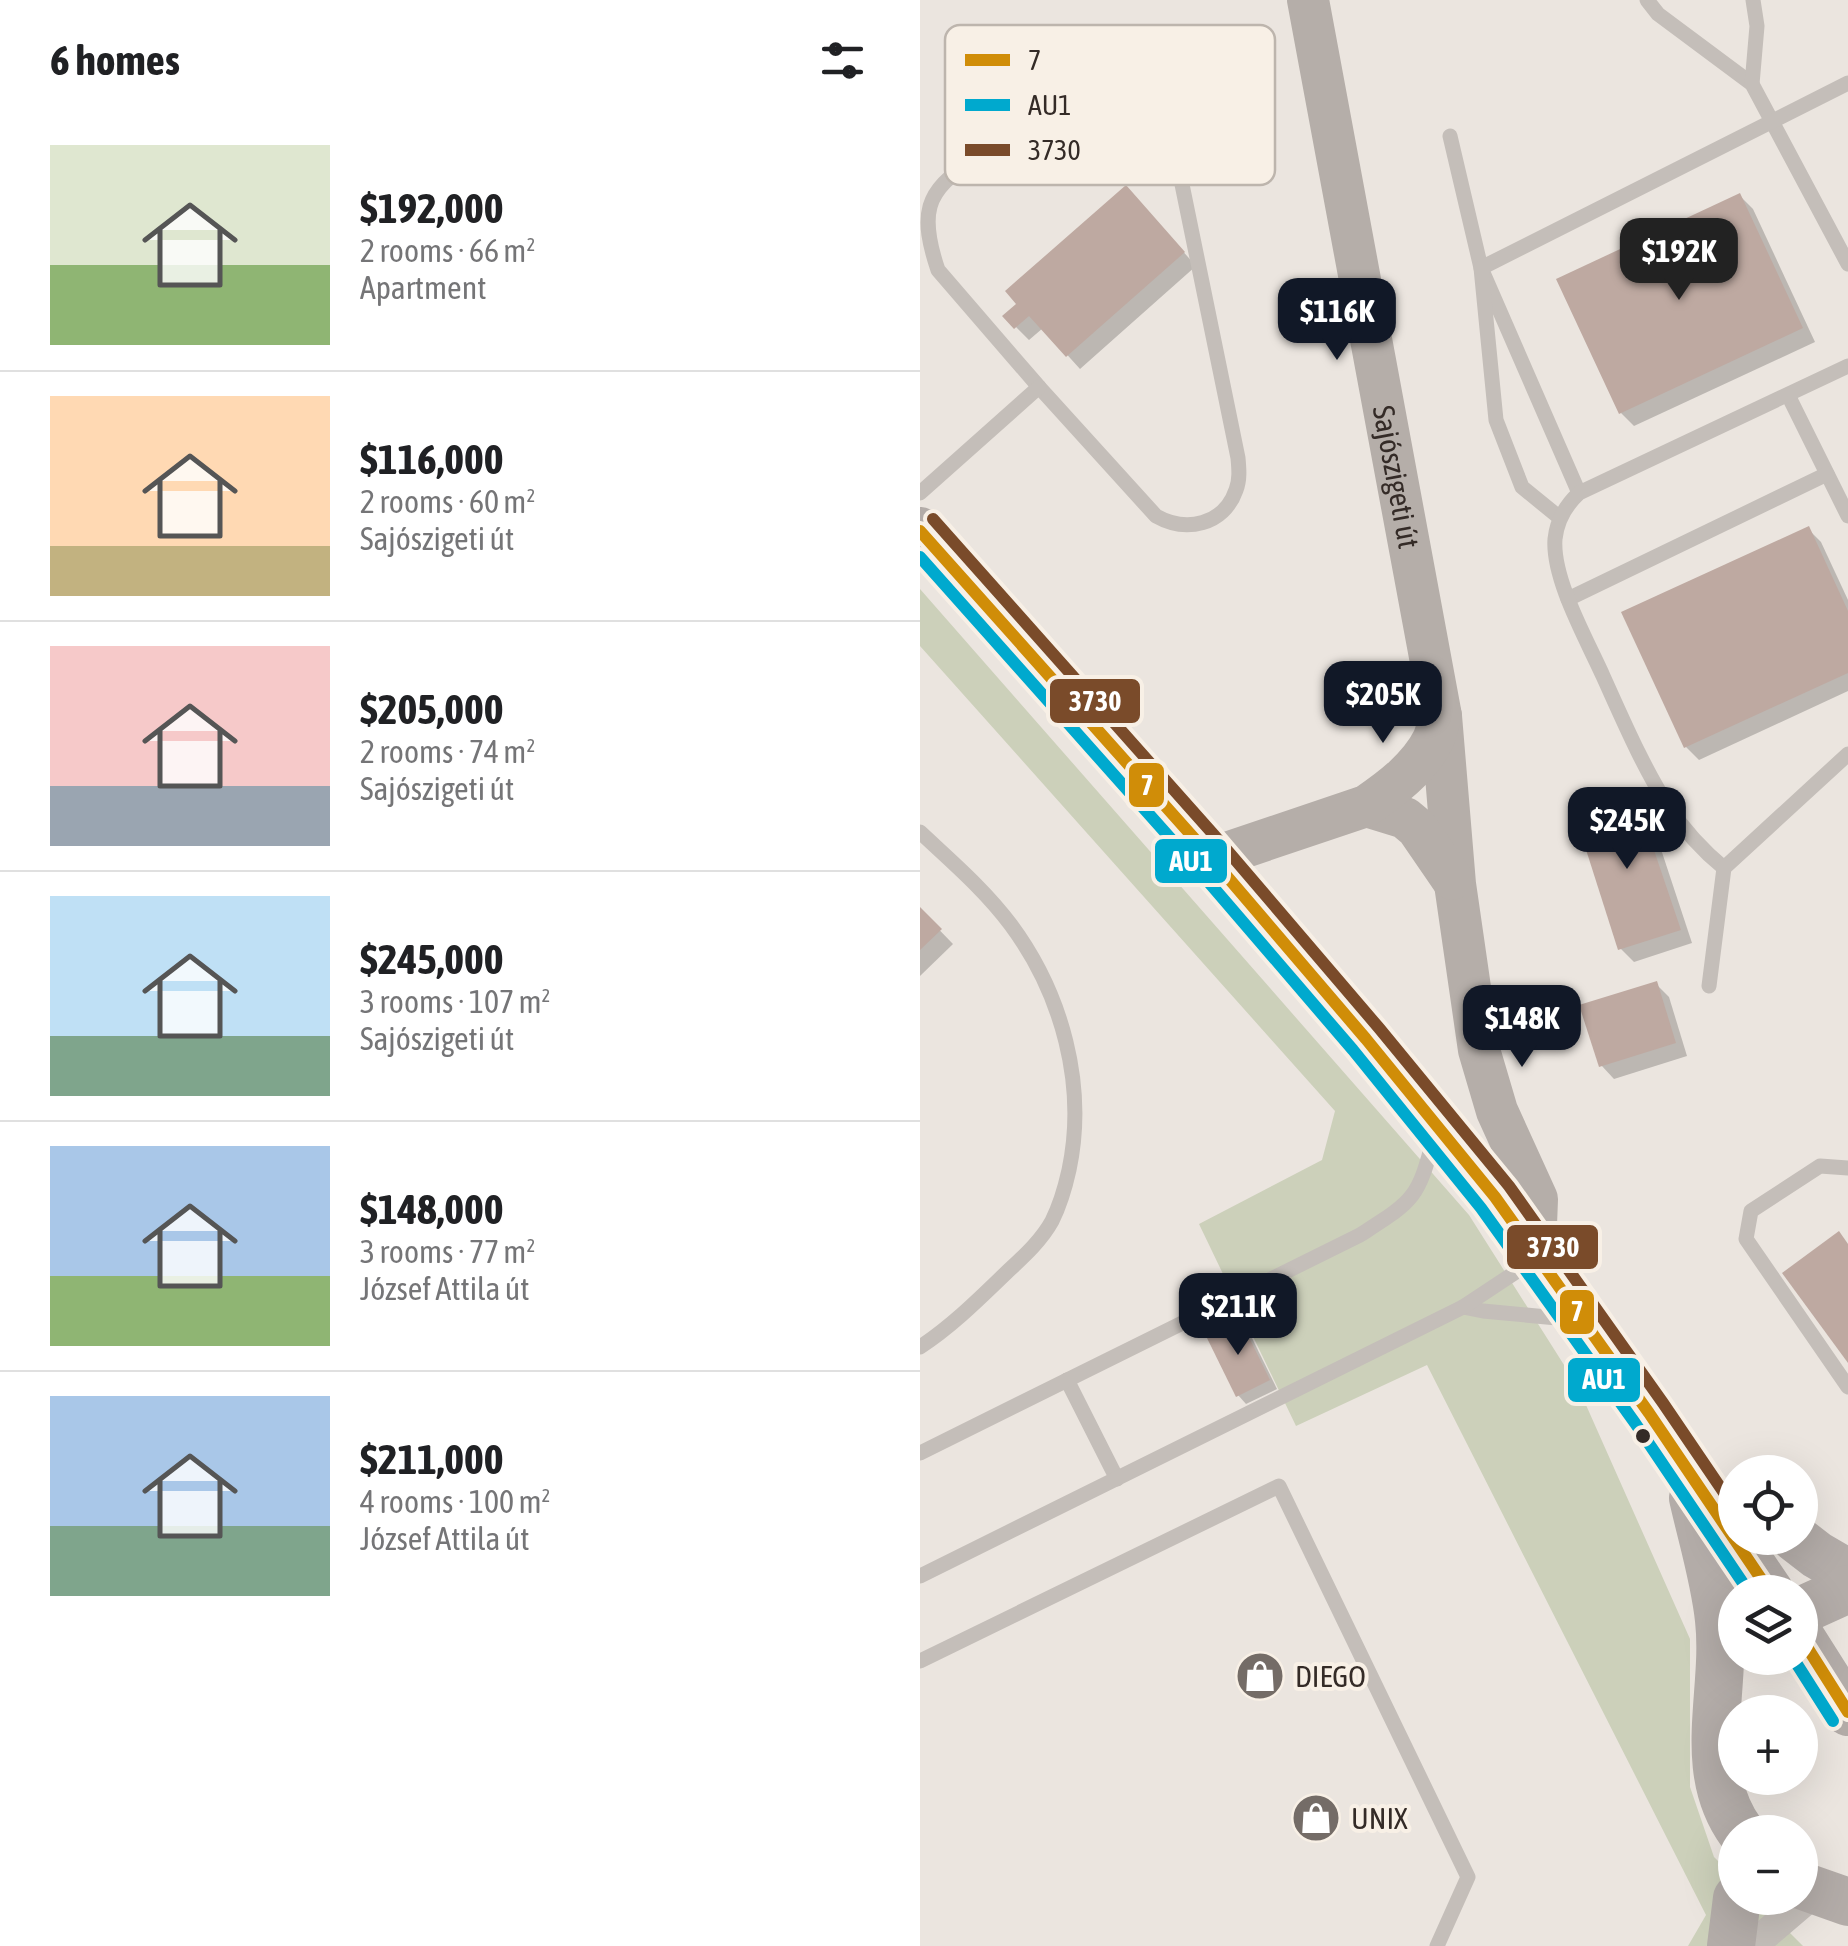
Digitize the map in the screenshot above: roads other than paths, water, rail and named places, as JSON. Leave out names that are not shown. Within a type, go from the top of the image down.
[{"type":"main road","name":"Sajószigeti út","points":[[1308,0],[1441,716],[1455,884],[1484,1068],[1506,1134],[1537,1200],[1537,1254]]},
{"type":"main road","points":[[920,531],[1212,858],[1510,1217],[1759,1575]]},
{"type":"main road","points":[[1212,858],[1366,806],[1423,755],[1441,716]]},
{"type":"main road","points":[[1366,806],[1404,818],[1417,828],[1455,884]]},
{"type":"main road","points":[[1649,1413],[1718,1468]]},
{"type":"main road","points":[[1685,1466],[1718,1614]]},
{"type":"main road","points":[[1817,1555],[1848,1574]]},
{"type":"main road","points":[[1818,1602],[1848,1589]]},
{"type":"main road","points":[[1818,1664],[1848,1712]]},
{"type":"main road","points":[[1728,1815],[1715,1761],[1715,1731],[1731,1675]]},
{"type":"main road","points":[[1731,1946],[1735,1915]]},
{"type":"street","points":[[1752,1946],[1830,1895]]},
{"type":"lane","points":[[1647,0],[1658,14],[1752,84],[1848,264]]},
{"type":"lane","points":[[1752,84],[1757,26],[1753,0]]},
{"type":"lane","points":[[1480,268],[1848,83]]},
{"type":"lane","points":[[1450,136],[1480,268],[1496,420],[1522,487],[1560,518]]},
{"type":"lane","points":[[945,180],[929,196],[922,215],[923,235],[938,270],[1156,516],[1168,523],[1194,525],[1208,522],[1230,503],[1240,478],[1181,185]]},
{"type":"lane","points":[[1480,268],[1580,494]]},
{"type":"lane","points":[[1724,868],[1687,832],[1644,764],[1568,599],[1555,541],[1560,518],[1568,503],[1580,494],[1848,366]]},
{"type":"lane","points":[[920,493],[1038,387]]},
{"type":"lane","points":[[1788,395],[1848,516]]},
{"type":"lane","points":[[1568,599],[1827,474]]},
{"type":"lane","points":[[1709,986],[1724,868],[1848,754]]},
{"type":"lane","points":[[920,832],[988,898],[1039,969],[1053,999],[1068,1050],[1075,1091],[1075,1132],[1063,1194],[1037,1243],[968,1310],[920,1348]]},
{"type":"lane","points":[[920,1452],[1360,1236],[1403,1208],[1416,1194],[1436,1128]]},
{"type":"lane","points":[[1848,1168],[1820,1166],[1751,1210],[1746,1239],[1848,1387]]},
{"type":"lane","points":[[920,1576],[1463,1307],[1537,1254]]},
{"type":"lane","points":[[1463,1307],[1584,1321]]},
{"type":"lane","points":[[1067,1380],[1118,1479]]},
{"type":"lane","points":[[920,1661],[1279,1486],[1468,1877],[1437,1946]]},
{"type":"place","name":"DIEGO","points":[[1260,1676]]},
{"type":"place","name":"UNIX","points":[[1316,1818]]}]
